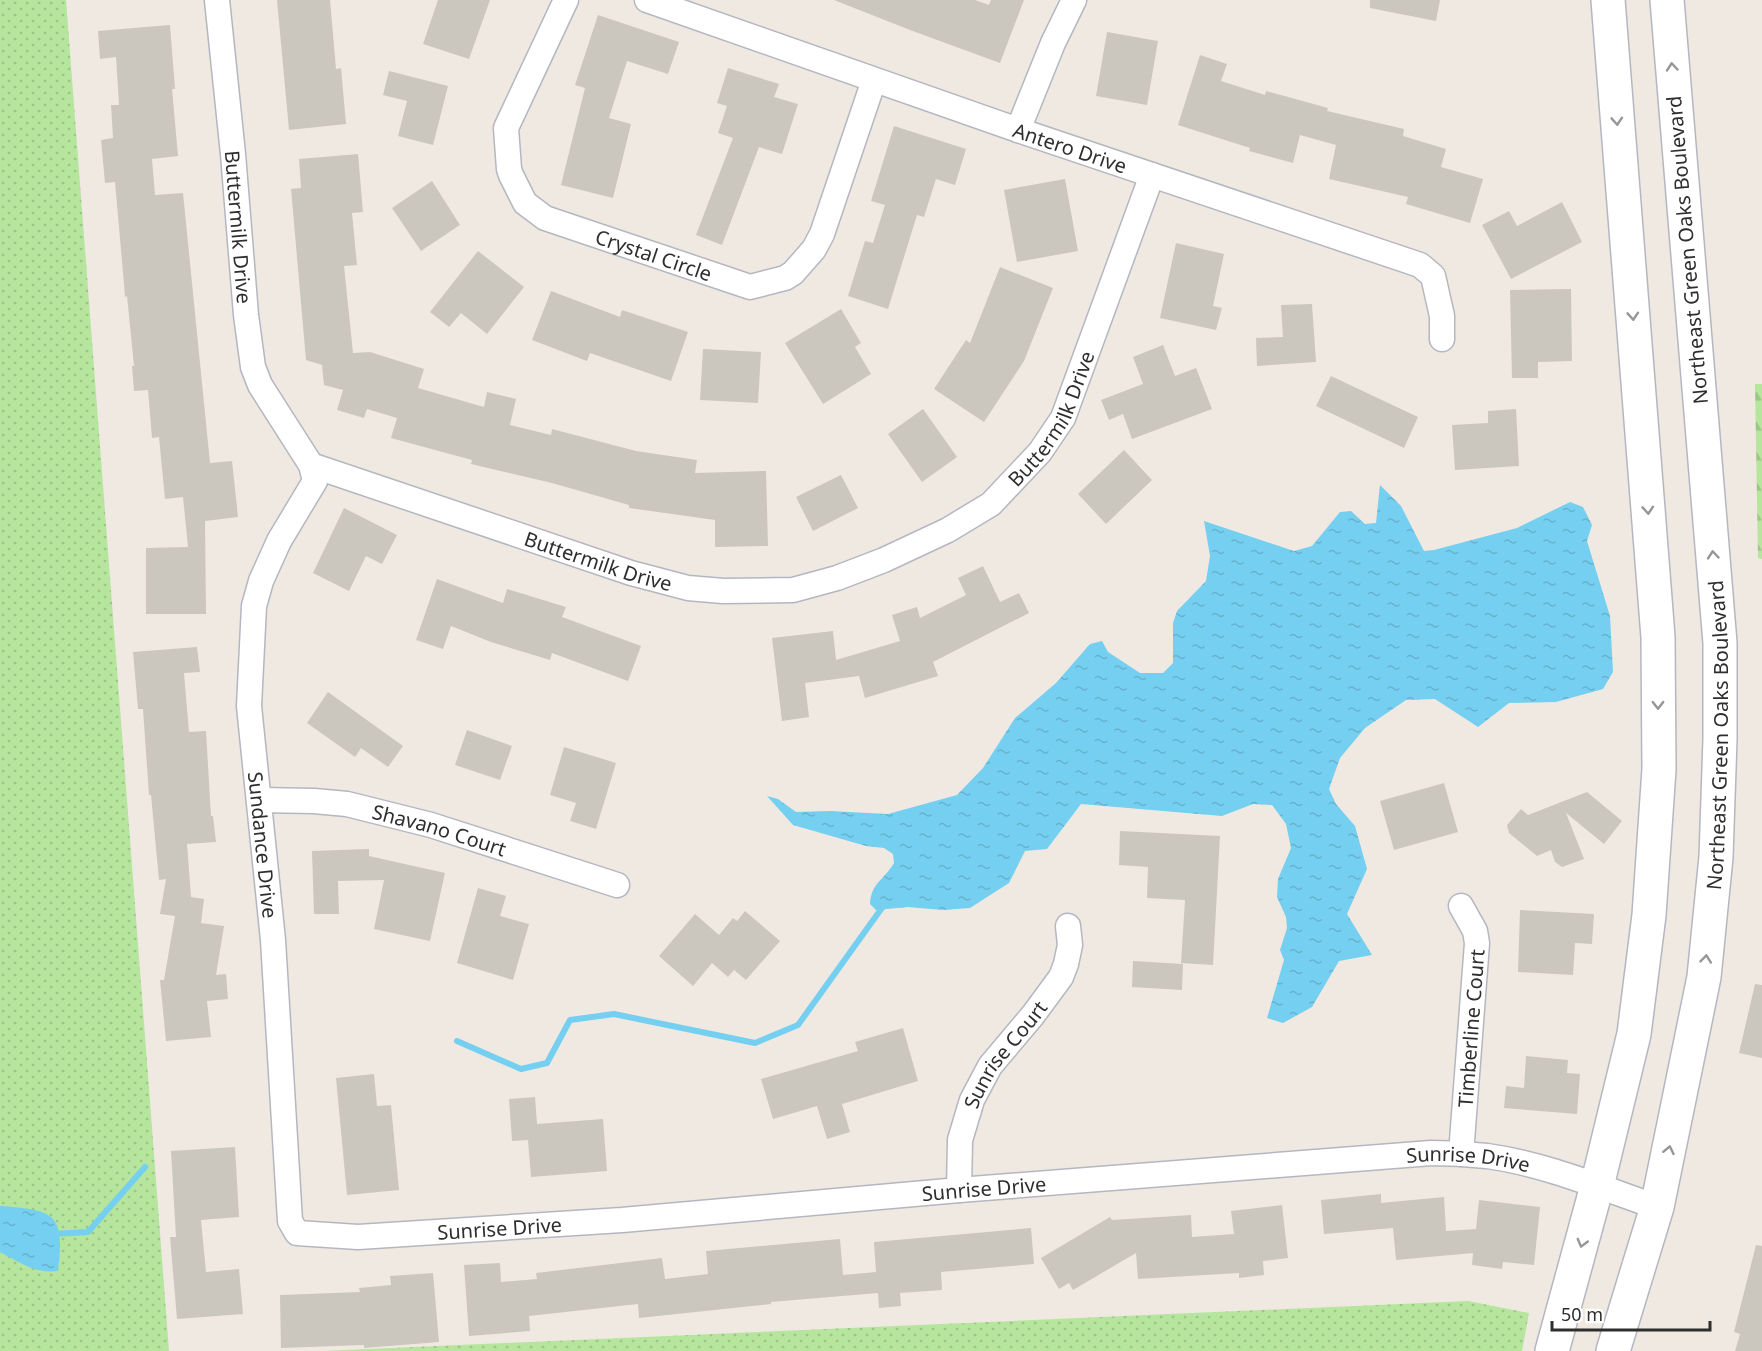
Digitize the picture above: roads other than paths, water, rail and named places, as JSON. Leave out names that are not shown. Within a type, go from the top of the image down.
[{"type":"main road","points":[[1552,1351],[1597,1186],[1634,1034],[1649,915],[1659,769],[1658,637],[1608,0]]},
{"type":"main road","name":"Northeast Green Oaks Boulevard","points":[[1614,1351],[1657,1208],[1704,977],[1716,857],[1720,643],[1667,0]]},
{"type":"street","name":"Buttermilk Drive","points":[[217,0],[233,154],[246,315],[253,367],[260,385],[311,465],[631,573],[688,588],[723,591],[794,590],[837,578],[884,560],[948,530],[991,504],[1040,452],[1063,418],[1152,176]]},
{"type":"street","name":"Crystal Circle","points":[[566,0],[506,128],[509,169],[525,202],[544,218],[750,287],[785,278],[793,273],[814,249],[822,234],[874,80]]},
{"type":"street","name":"Antero Drive","points":[[647,0],[1152,176],[1420,265],[1433,276],[1442,316],[1442,339]]},
{"type":"street","points":[[1018,130],[1053,43],[1074,0]]},
{"type":"street","name":"Sundance Drive","points":[[304,1235],[297,1233],[290,1221],[273,940],[249,706],[254,606],[261,581],[279,541],[315,480],[311,465]]},
{"type":"street","name":"Shavano Court","points":[[259,800],[347,804],[431,825],[617,885]]},
{"type":"street","name":"Timberline Court","points":[[1461,906],[1475,931],[1478,944],[1461,1154]]},
{"type":"street","name":"Sunrise Court","points":[[959,1190],[960,1140],[972,1100],[990,1066],[1033,1015],[1060,977],[1070,945],[1068,926]]},
{"type":"street","name":"Sunrise Drive","points":[[304,1235],[358,1237],[622,1220],[1403,1154],[1461,1154],[1512,1161],[1597,1186],[1657,1208]]},
{"type":"water","points":[[1380,485],[1401,506],[1424,551],[1517,528],[1570,502],[1583,507],[1592,525],[1587,541],[1610,616],[1613,672],[1603,689],[1556,702],[1509,703],[1478,727],[1435,699],[1406,700],[1365,728],[1340,758],[1329,789],[1336,804],[1355,826],[1367,869],[1347,914],[1372,955],[1339,961],[1312,1007],[1283,1023],[1267,1018],[1284,960],[1280,950],[1287,928],[1286,917],[1277,897],[1278,879],[1291,848],[1286,824],[1272,805],[1253,804],[1222,816],[1081,804],[1047,849],[1025,851],[1009,883],[970,908],[943,910],[908,907],[876,910],[870,904],[871,897],[875,886],[894,863],[893,854],[884,848],[866,846],[793,825],[767,796],[778,799],[796,812],[888,814],[957,795],[983,768],[1015,718],[1056,683],[1090,644],[1102,641],[1108,652],[1140,673],[1163,673],[1173,663],[1173,623],[1177,611],[1206,581],[1210,556],[1204,521],[1294,551],[1312,546],[1340,512],[1351,511],[1365,524],[1376,523]]},
{"type":"water","points":[[0,1206],[33,1210],[52,1218],[60,1237],[58,1271],[35,1269],[0,1252]]},
{"type":"waterway","points":[[457,1041],[521,1069],[547,1063],[570,1020],[614,1014],[755,1043],[798,1025],[884,905]]},
{"type":"waterway","points":[[54,1234],[88,1232],[145,1167]]}]
